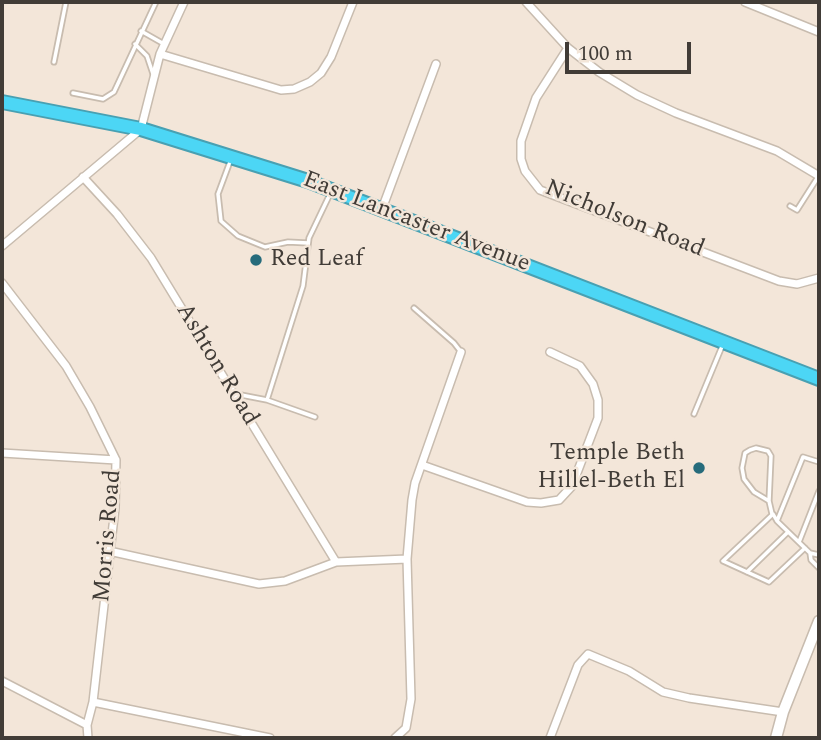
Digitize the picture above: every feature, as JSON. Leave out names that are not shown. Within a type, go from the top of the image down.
[{"type":"highway","name":"East Lancaster Avenue","points":[[2,102],[141,129],[332,190],[819,379]]},
{"type":"main road","points":[[776,738],[783,712],[819,621]]},
{"type":"street","points":[[2,246],[141,129],[160,54],[184,2]]},
{"type":"street","points":[[160,54],[281,90],[294,89],[310,82],[321,73],[331,57],[353,2]]},
{"type":"street","points":[[526,2],[568,48],[599,72],[637,95],[676,113],[777,151],[819,176]]},
{"type":"street","points":[[745,2],[819,32]]},
{"type":"street","name":"Nicholson Road","points":[[568,48],[536,98],[521,141],[521,159],[525,171],[540,190],[779,281],[797,284],[819,278]]},
{"type":"street","points":[[382,209],[436,64]]},
{"type":"street","name":"Ashton Road","points":[[83,177],[117,214],[151,258],[336,562]]},
{"type":"street","name":"Morris Road","points":[[2,283],[66,366],[116,460],[115,508],[93,702],[87,725],[88,738]]},
{"type":"street","points":[[395,738],[406,728],[411,699],[407,559],[412,500],[461,352]]},
{"type":"street","points":[[422,465],[527,502],[559,500],[572,486],[598,418],[598,400],[593,384],[580,366],[550,352]]},
{"type":"street","points":[[2,453],[116,460]]},
{"type":"street","points":[[109,551],[259,584],[285,581],[336,562],[407,559]]},
{"type":"street","points":[[550,738],[578,665],[588,654],[629,671],[663,692],[783,712]]},
{"type":"street","points":[[2,681],[87,725]]},
{"type":"street","points":[[93,702],[270,738]]},
{"type":"lane","points":[[54,62],[66,2]]},
{"type":"lane","points":[[73,93],[98,99],[108,97],[119,83],[156,2]]},
{"type":"lane","points":[[141,31],[164,44]]},
{"type":"lane","points":[[135,44],[147,56],[154,77]]},
{"type":"lane","points":[[231,157],[218,194],[221,221],[238,236],[265,247],[288,242],[308,243]]},
{"type":"lane","points":[[790,206],[797,210],[819,176]]},
{"type":"lane","points":[[267,400],[303,286],[308,243],[332,190]]},
{"type":"lane","points":[[414,308],[461,352]]},
{"type":"lane","points":[[694,414],[724,342]]},
{"type":"lane","points":[[234,394],[267,400],[315,417]]},
{"type":"lane","points":[[769,501],[754,492],[744,478],[742,468],[746,453],[756,448],[768,451],[771,456],[769,501],[777,521],[810,553],[819,555]]},
{"type":"lane","points":[[777,521],[803,457],[819,462]]},
{"type":"lane","points":[[799,542],[819,491]]},
{"type":"lane","points":[[773,514],[723,561],[769,582],[805,548]]},
{"type":"lane","points":[[747,572],[789,532]]},
{"type":"lane","points":[[810,553],[811,561],[819,568]]},
{"type":"place","name":"Red Leaf","points":[[256,260]]},
{"type":"place","name":"Temple Beth Hillel-Beth El","points":[[699,468]]}]
